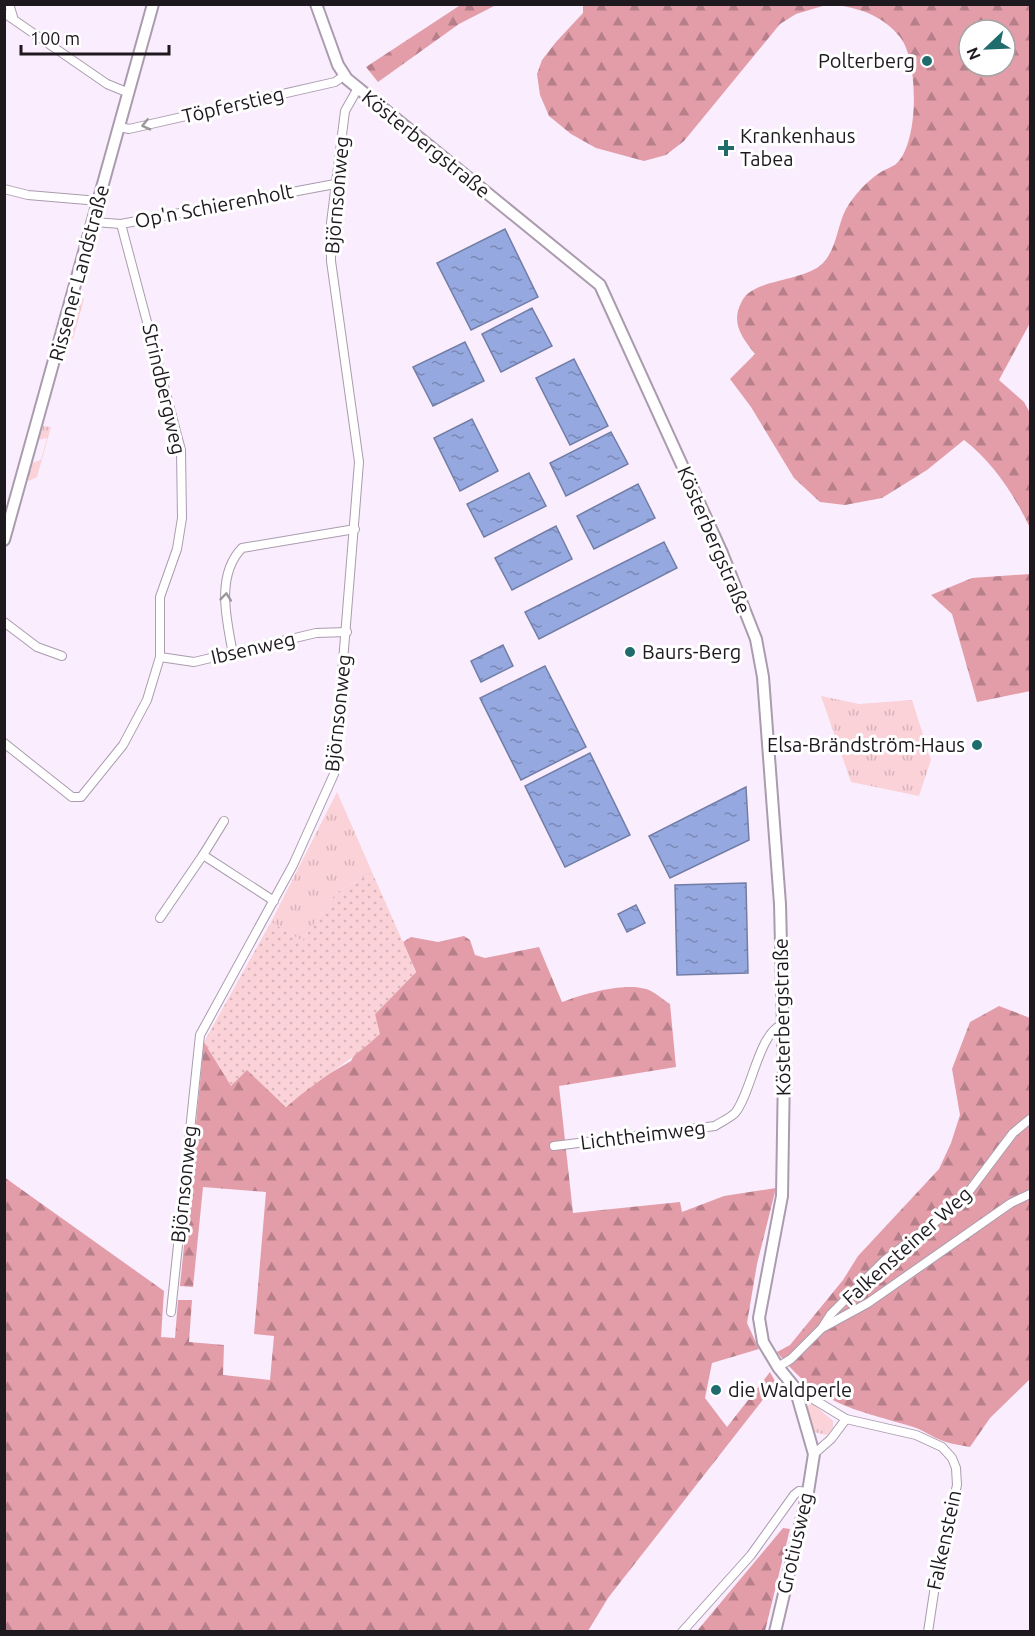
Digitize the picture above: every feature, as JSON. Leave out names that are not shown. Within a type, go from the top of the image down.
[{"type":"street","points":[[9,4],[13,17]]},
{"type":"street","name":"Rissener Landstraße","points":[[4,540],[153,4]]},
{"type":"street","name":"Kösterbergstraße","points":[[316,4],[345,75],[358,88],[596,280],[722,553],[756,639],[760,658],[780,904],[782,1025],[782,1196],[759,1318],[763,1342],[778,1367],[795,1388],[814,1454]]},
{"type":"street","points":[[4,13],[13,17],[106,84],[129,93]]},
{"type":"street","name":"Töpferstieg","points":[[120,127],[129,129],[323,84],[345,75]]},
{"type":"street","name":"Björnsonweg","points":[[171,1312],[200,1035],[274,901],[334,774],[347,632],[359,454],[331,261],[335,184],[345,111],[358,88]]},
{"type":"street","name":"Op'n Schierenholt","points":[[94,222],[121,224],[335,184]]},
{"type":"street","points":[[4,189],[28,195],[99,201]]},
{"type":"street","name":"Strindbergweg","points":[[4,743],[72,797],[81,797],[135,728],[147,700],[160,657],[160,597],[177,549],[182,518],[181,450],[121,224]]},
{"type":"street","points":[[232,654],[224,601],[233,557],[242,548],[355,529]]},
{"type":"street","points":[[4,622],[37,647],[62,657]]},
{"type":"street","name":"Ibsenweg","points":[[160,657],[194,662],[316,633],[347,632]]},
{"type":"street","points":[[160,918],[224,821]]},
{"type":"street","points":[[202,855],[274,901]]},
{"type":"street","name":"Lichtheimweg","points":[[554,1146],[715,1126],[734,1114],[762,1051],[775,1029],[782,1025]]},
{"type":"street","name":"Falkensteiner Weg","points":[[778,1367],[791,1359],[822,1328],[831,1314],[884,1261],[961,1202],[1013,1133],[1030,1119]]},
{"type":"street","points":[[822,1328],[868,1303],[1011,1203],[1030,1194]]},
{"type":"street","name":"Falkenstein","points":[[795,1388],[846,1419],[932,1441],[952,1458],[956,1468],[957,1485],[936,1579],[928,1632]]},
{"type":"street","points":[[814,1454],[831,1439],[846,1419]]},
{"type":"street","name":"Grotiusweg","points":[[775,1632],[808,1492],[814,1454]]},
{"type":"street","points":[[682,1632],[751,1555],[794,1495],[799,1491],[808,1492]]},
{"type":"green space","points":[[462,4],[496,5],[459,24],[378,82],[366,67]]},
{"type":"green space","points":[[583,4],[826,5],[796,14],[780,24],[684,141],[666,155],[644,161],[596,148],[571,134],[549,116],[540,95],[537,74],[542,60],[583,13]]},
{"type":"green space","points":[[837,5],[1030,5],[1030,323],[999,380],[1024,402],[1030,413],[1030,528],[994,469],[964,440],[927,470],[882,498],[845,505],[820,502],[794,478],[751,407],[730,379],[755,354],[742,336],[737,323],[742,301],[757,288],[804,274],[823,263],[831,251],[849,204],[871,179],[897,163],[904,153],[913,120],[911,64],[906,48],[894,30],[880,19]]},
{"type":"green space","points":[[78,297],[84,299],[73,339],[67,337]]},
{"type":"green space","points":[[42,426],[51,427],[37,477],[29,481],[27,479],[31,463],[41,460],[47,438],[38,440]]},
{"type":"green space","points":[[1030,574],[1030,691],[977,702],[952,614],[931,595],[972,578]]},
{"type":"green space","points":[[821,696],[859,704],[912,700],[931,760],[919,796],[851,782]]},
{"type":"green space","points":[[337,792],[372,872],[336,893],[302,941],[271,922]]},
{"type":"green space","points":[[372,872],[416,972],[375,1014],[380,1034],[286,1107],[247,1070],[231,1086],[204,1042],[271,922],[302,941],[336,893]]},
{"type":"green space","points":[[464,936],[470,940],[475,955],[485,958],[539,947],[562,1002],[615,988],[637,987],[649,990],[670,1004],[676,1067],[559,1086],[573,1213],[680,1202],[682,1212],[724,1196],[776,1188],[757,1264],[747,1323],[759,1349],[712,1363],[705,1398],[727,1427],[770,1372],[776,1383],[608,1598],[588,1631],[5,1631],[4,1177],[164,1291],[161,1337],[175,1338],[178,1300],[192,1300],[189,1342],[224,1345],[223,1375],[270,1380],[274,1336],[254,1334],[266,1192],[203,1187],[193,1287],[180,1286],[204,1042],[231,1085],[247,1069],[286,1107],[315,1082],[351,1061],[375,1014],[416,972],[403,942],[411,937],[438,942]]},
{"type":"green space","points":[[999,1006],[1030,1018],[1030,1379],[990,1418],[970,1447],[943,1441],[914,1427],[836,1402],[807,1383],[777,1352],[790,1345],[843,1280],[858,1256],[939,1169],[960,1115],[952,1069],[970,1022]]},
{"type":"green space","points":[[812,1403],[833,1421],[833,1428],[827,1435],[814,1432],[806,1407]]},
{"type":"green space","points":[[783,1528],[790,1529],[765,1631],[697,1631]]},
{"type":"water","points":[[505,229],[538,297],[471,330],[437,263]]},
{"type":"water","points":[[532,308],[552,346],[501,372],[482,334]]},
{"type":"water","points":[[465,342],[484,381],[433,406],[413,367]]},
{"type":"water","points":[[574,359],[608,426],[570,445],[536,378]]},
{"type":"water","points":[[472,419],[498,471],[460,491],[434,438]]},
{"type":"water","points":[[611,432],[628,464],[566,496],[550,463]]},
{"type":"water","points":[[529,473],[546,506],[484,537],[467,504]]},
{"type":"water","points":[[638,484],[655,518],[594,549],[577,516]]},
{"type":"water","points":[[556,526],[572,559],[512,590],[495,558]]},
{"type":"water","points":[[664,542],[677,568],[539,639],[525,612]]},
{"type":"water","points":[[503,645],[513,666],[481,682],[471,661]]},
{"type":"water","points":[[545,666],[586,747],[521,780],[480,698]]},
{"type":"water","points":[[590,753],[630,835],[565,867],[525,786]]},
{"type":"water","points":[[746,787],[749,840],[670,878],[649,836]]},
{"type":"water","points":[[746,883],[748,973],[677,975],[675,885]]},
{"type":"water","points":[[636,905],[645,923],[627,932],[618,914]]},
{"type":"place","name":"Polterberg","points":[[927,61]]},
{"type":"place","name":"Krankenhaus Tabea","points":[[726,148]]},
{"type":"place","name":"Baurs-Berg","points":[[630,652]]},
{"type":"place","name":"Elsa-Brändström-Haus","points":[[977,745]]},
{"type":"place","name":"die Waldperle","points":[[716,1390]]}]
